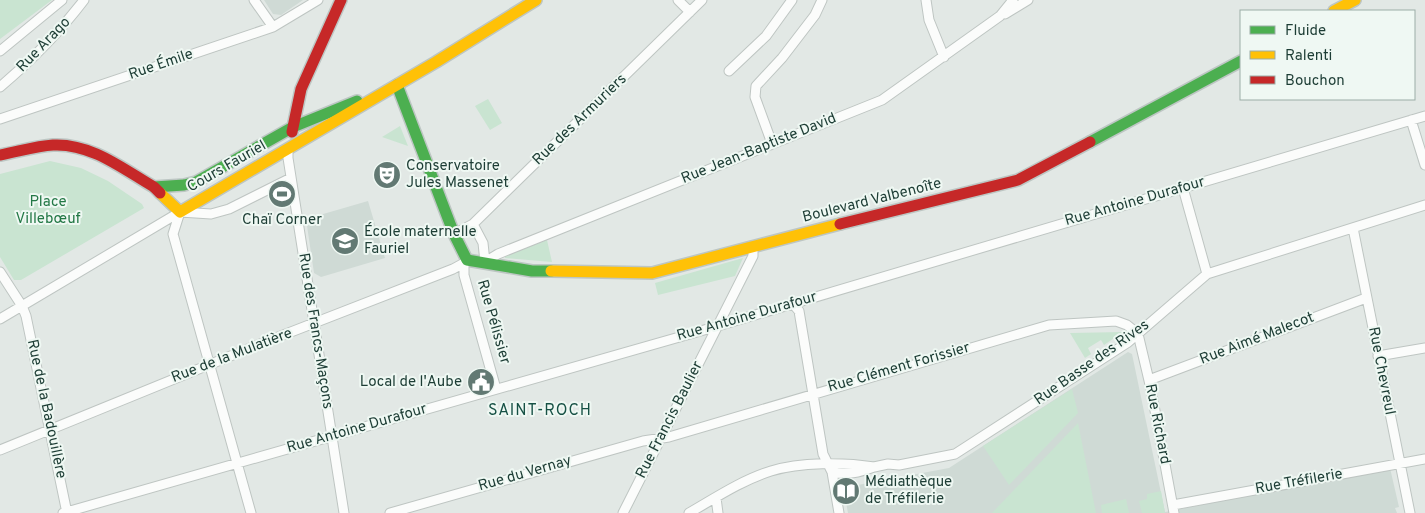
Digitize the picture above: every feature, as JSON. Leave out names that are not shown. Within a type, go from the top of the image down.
[{"type":"main road","points":[[293,127],[302,89],[341,0]]},
{"type":"main road","name":"Cours Fauriel","points":[[180,212],[397,85],[536,0]]},
{"type":"main road","points":[[1336,10],[1355,0]]},
{"type":"main road","name":"Boulevard Valbenoîte","points":[[466,261],[484,262],[532,271],[652,273],[1018,180],[1240,62]]},
{"type":"main road","points":[[397,85],[466,261]]},
{"type":"main road","name":"Cours Fauriel","points":[[154,187],[184,185],[196,182],[293,127],[397,85]]},
{"type":"main road","name":"Cours Fauriel","points":[[288,149],[293,127]]},
{"type":"main road","points":[[0,155],[52,145],[70,146],[94,152],[154,187],[180,212]]},
{"type":"street","points":[[0,51],[62,0]]},
{"type":"street","name":"Rue Arago","points":[[0,87],[27,64],[60,30],[84,0]]},
{"type":"street","points":[[254,0],[272,27]]},
{"type":"street","name":"Rue Émile","points":[[0,119],[272,27],[318,0]]},
{"type":"street","points":[[678,0],[690,12]]},
{"type":"street","name":"Rue des Armuriers","points":[[454,234],[473,224],[702,0]]},
{"type":"street","points":[[728,70],[766,36],[792,0]]},
{"type":"street","points":[[770,145],[770,138],[754,98],[756,86],[782,58],[814,15],[822,0]]},
{"type":"street","points":[[926,0],[929,20],[944,57]]},
{"type":"street","name":"Rue Jean-Baptiste David","points":[[484,262],[498,254],[882,100],[1000,16],[1013,0]]},
{"type":"street","points":[[1000,16],[1028,0]]},
{"type":"street","name":"Rue Antoine Durafour","points":[[65,513],[718,326],[1425,116]]},
{"type":"street","points":[[1412,120],[1425,165]]},
{"type":"street","name":"Rue des Francs-Maçons","points":[[288,149],[344,513]]},
{"type":"street","name":"Cours Fauriel","points":[[180,212],[211,214],[229,209],[291,178]]},
{"type":"street","points":[[1184,188],[1207,274]]},
{"type":"street","name":"Rue Basse des Rives","points":[[829,468],[899,465],[955,454],[1138,334],[1207,274],[1425,205]]},
{"type":"street","points":[[0,319],[180,212]]},
{"type":"street","points":[[180,212],[173,234],[251,513]]},
{"type":"street","points":[[473,224],[483,243],[484,262]]},
{"type":"street","name":"Rue Chevreul","points":[[1353,228],[1410,513]]},
{"type":"street","name":"Rue Francis Baulier","points":[[623,513],[753,256],[753,249],[750,247]]},
{"type":"street","name":"Rue de la Mulatière","points":[[0,450],[210,364],[453,269],[466,261]]},
{"type":"street","name":"Rue Pélissier","points":[[466,261],[464,275],[496,389]]},
{"type":"street","points":[[0,272],[22,306]]},
{"type":"street","name":"Rue Aimé Malecot","points":[[1149,380],[1366,298]]},
{"type":"street","points":[[793,304],[799,311],[823,454],[829,468],[839,513]]},
{"type":"street","name":"Rue de la Badouillère","points":[[22,306],[26,316],[50,429],[65,513]]},
{"type":"street","name":"Rue Clément Forissier","points":[[660,438],[669,437],[1049,325],[1116,321],[1127,325],[1138,334]]},
{"type":"street","name":"Rue Richard","points":[[1138,334],[1149,380],[1173,509]]},
{"type":"street","points":[[1378,356],[1425,348]]},
{"type":"street","name":"Rue du Vernay","points":[[390,513],[643,441],[660,438]]},
{"type":"street","name":"Rue Tréfilerie","points":[[1173,509],[1425,459]]},
{"type":"street","points":[[689,513],[728,490],[772,471],[815,464],[829,468]]},
{"type":"street","points":[[716,498],[718,513]]},
{"type":"shaded area","points":[[264,0],[303,0],[281,15],[273,14]]},
{"type":"shaded area","name":"École maternelle Fauriel","points":[[368,201],[385,258],[321,277],[314,273],[306,219]]},
{"type":"shaded area","points":[[1128,352],[1132,354],[1165,512],[1390,468],[1399,507],[1395,508],[1397,513],[848,513],[844,492],[847,487],[949,468]]},
{"type":"green space","points":[[0,0],[52,0],[0,39]]},
{"type":"green space","points":[[488,99],[502,123],[490,130],[475,106]]},
{"type":"green space","points":[[400,126],[408,146],[382,137]]},
{"type":"green space","name":"Place Villebœuf","points":[[50,161],[81,168],[108,181],[142,204],[144,208],[21,280],[14,280],[0,257],[0,174]]},
{"type":"green space","points":[[547,240],[552,262],[505,258],[505,256]]},
{"type":"green space","points":[[743,258],[735,276],[658,295],[655,283]]},
{"type":"green space","points":[[1123,332],[1104,345],[1101,340],[1088,348],[1091,354],[1085,358],[1070,333]]},
{"type":"green space","points":[[1072,389],[1078,413],[1009,485],[983,446]]},
{"type":"green space","points":[[1078,423],[1096,513],[992,513]]},
{"type":"green space","points":[[1161,491],[1165,513],[1142,513],[1139,501],[1147,499],[1147,494]]},
{"type":"green space","points":[[1126,499],[1129,513],[1102,513],[1101,505]]},
{"type":"traffic: fast","points":[[1090,142],[1240,62]]},
{"type":"traffic: fast","points":[[397,85],[454,234],[467,260],[532,271],[551,271]]},
{"type":"traffic: fast","points":[[154,187],[184,185],[196,182],[293,127],[357,101]]},
{"type":"traffic: slow","points":[[160,193],[180,212],[436,62],[536,0]]},
{"type":"traffic: slow","points":[[1336,10],[1355,0]]},
{"type":"traffic: slow","points":[[551,271],[652,273],[840,224]]},
{"type":"traffic: jam","points":[[292,132],[301,89],[341,0]]},
{"type":"traffic: jam","points":[[840,224],[1018,180],[1090,142]]},
{"type":"traffic: jam","points":[[0,155],[53,145],[67,145],[80,148],[106,158],[154,187],[160,193]]},
{"type":"place","name":"Conservatoire Jules Massenet","points":[[387,175]]},
{"type":"place","name":"Chaï Corner","points":[[282,194]]},
{"type":"place","name":"École maternelle Fauriel","points":[[345,241]]},
{"type":"place","name":"Local de l'Aube","points":[[481,382]]},
{"type":"place","name":"Médiathèque de Tréfilerie","points":[[846,491]]},
{"type":"district","name":"SAINT-ROCH","points":[[540,411]]}]
